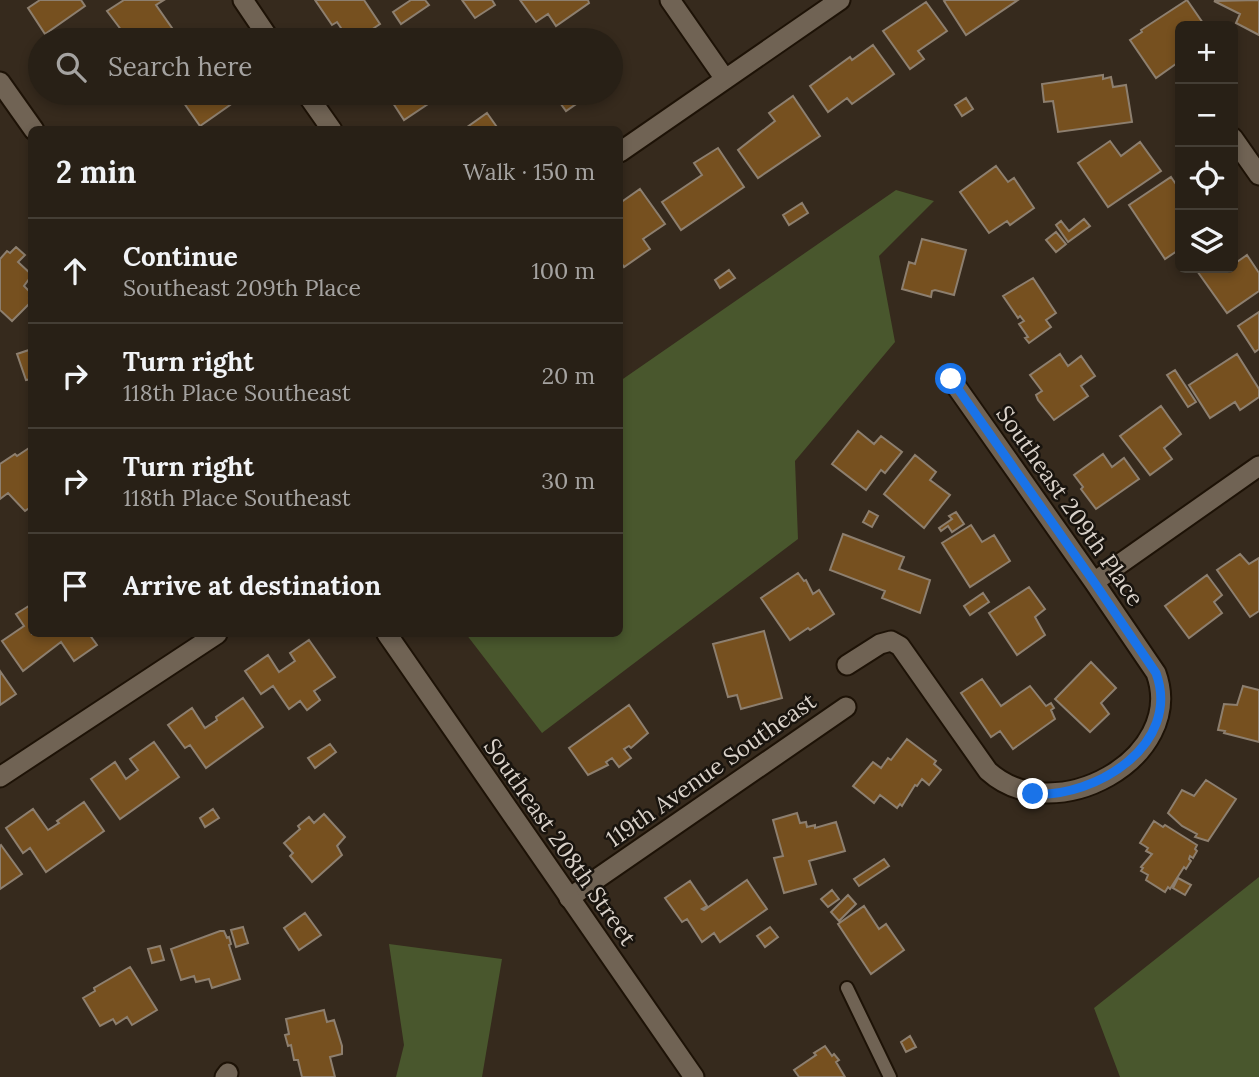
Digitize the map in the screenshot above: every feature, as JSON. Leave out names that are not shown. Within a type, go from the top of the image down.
[{"type":"street","points":[[243,0],[262,28]]},
{"type":"street","points":[[670,0],[725,79]]},
{"type":"street","points":[[623,150],[839,0]]},
{"type":"street","points":[[0,82],[31,126]]},
{"type":"street","points":[[314,105],[329,126]]},
{"type":"street","points":[[1238,145],[1259,175]]},
{"type":"street","name":"Southeast 209th Place","points":[[847,665],[880,644],[891,641],[900,646],[982,765],[1008,786],[1033,794],[1058,794],[1097,781],[1132,758],[1152,734],[1161,705],[1161,688],[1148,661],[951,379]]},
{"type":"street","points":[[1094,582],[1259,466]]},
{"type":"street","points":[[0,777],[212,637]]},
{"type":"street","name":"Southeast 208th Street","points":[[389,637],[694,1077]]},
{"type":"street","name":"119th Avenue Southeast","points":[[569,898],[846,707]]},
{"type":"lane","points":[[847,988],[890,1077]]},
{"type":"green space","points":[[896,190],[934,201],[879,256],[895,342],[795,461],[798,539],[542,733],[468,637],[623,637],[623,379]]},
{"type":"green space","points":[[1259,877],[1259,1077],[1120,1077],[1094,1008]]},
{"type":"green space","points":[[389,944],[502,959],[482,1077],[396,1077],[404,1045]]},
{"type":"building","points":[[40,0],[81,0],[85,6],[54,28],[41,28],[28,8]]},
{"type":"building","points":[[124,0],[164,0],[156,5],[172,28],[120,28],[107,11]]},
{"type":"building","points":[[315,0],[364,0],[380,24],[374,28],[341,28],[337,22],[332,25]]},
{"type":"building","points":[[411,0],[425,0],[429,5],[401,24],[393,12]]},
{"type":"building","points":[[462,0],[492,0],[495,5],[475,18]]},
{"type":"building","points":[[520,0],[588,0],[589,3],[556,26],[548,14],[536,22]]},
{"type":"building","points":[[1018,0],[966,35],[944,1]]},
{"type":"building","points":[[1187,0],[1202,21],[1175,21],[1175,65],[1156,78],[1130,40],[1142,32],[1141,30]]},
{"type":"building","points":[[1259,0],[1259,35],[1238,24],[1240,14],[1214,1]]},
{"type":"building","points":[[926,2],[947,31],[918,51],[924,59],[910,69],[883,31]]},
{"type":"building","points":[[873,45],[894,74],[852,104],[847,98],[828,112],[810,86],[850,57],[852,60]]},
{"type":"building","points":[[1103,75],[1103,79],[1111,77],[1113,87],[1126,85],[1132,122],[1058,132],[1053,101],[1044,102],[1042,84]]},
{"type":"building","points":[[793,96],[820,136],[758,178],[738,150],[775,121],[769,113]]},
{"type":"building","points":[[966,98],[973,109],[962,116],[955,105]]},
{"type":"building","points":[[185,105],[230,105],[200,126]]},
{"type":"building","points":[[394,105],[426,105],[404,120]]},
{"type":"building","points":[[562,105],[575,105],[566,111]]},
{"type":"building","points":[[487,113],[496,126],[469,126]]},
{"type":"building","points":[[1110,141],[1121,156],[1140,142],[1161,171],[1108,207],[1078,163]]},
{"type":"building","points":[[718,148],[744,187],[681,230],[662,202],[702,175],[694,163]]},
{"type":"building","points":[[996,166],[1008,182],[1014,178],[1034,208],[1010,225],[1007,221],[989,233],[960,192]]},
{"type":"building","points":[[1171,177],[1175,183],[1175,252],[1165,259],[1129,205]]},
{"type":"building","points":[[640,189],[665,224],[643,239],[650,249],[624,267],[623,266],[623,201]]},
{"type":"building","points":[[802,203],[808,213],[789,225],[783,215]]},
{"type":"building","points":[[1084,219],[1090,226],[1068,242],[1056,225],[1061,221],[1069,231]]},
{"type":"building","points":[[1056,232],[1066,244],[1056,252],[1046,240]]},
{"type":"building","points":[[922,239],[966,250],[954,295],[935,290],[932,291],[931,297],[902,289],[909,262],[915,264]]},
{"type":"building","points":[[16,247],[25,255],[18,262],[28,271],[28,280],[24,286],[28,290],[28,305],[12,321],[0,310],[0,259],[7,251],[10,253]]},
{"type":"building","points":[[1247,255],[1259,273],[1259,291],[1227,313],[1199,273],[1238,273],[1238,261]]},
{"type":"building","points":[[729,270],[735,278],[720,288],[715,280]]},
{"type":"building","points":[[1033,278],[1056,313],[1046,320],[1051,327],[1029,343],[1019,324],[1024,321],[1020,316],[1018,318],[1003,296]]},
{"type":"building","points":[[1259,312],[1259,349],[1255,352],[1238,326]]},
{"type":"building","points":[[28,350],[28,380],[26,380],[17,354]]},
{"type":"building","points":[[1060,354],[1068,366],[1081,356],[1095,376],[1081,386],[1088,396],[1054,420],[1038,400],[1036,395],[1042,391],[1030,375]]},
{"type":"building","points":[[1237,354],[1259,389],[1259,397],[1240,410],[1235,402],[1210,418],[1189,385]]},
{"type":"building","points":[[1175,370],[1196,402],[1188,407],[1167,375]]},
{"type":"building","points":[[1161,406],[1181,434],[1164,448],[1172,459],[1150,475],[1120,436]]},
{"type":"building","points":[[858,431],[874,444],[881,436],[902,452],[885,473],[881,470],[866,490],[832,464]]},
{"type":"building","points":[[28,449],[28,509],[25,511],[8,493],[0,499],[0,464],[15,454],[17,456]]},
{"type":"building","points":[[1103,454],[1112,467],[1124,458],[1139,479],[1096,509],[1074,475]]},
{"type":"building","points":[[915,455],[936,472],[930,480],[950,495],[924,528],[884,494]]},
{"type":"building","points":[[869,511],[878,516],[872,527],[863,522]]},
{"type":"building","points":[[956,512],[964,524],[952,532],[948,526],[941,531],[939,528],[952,519],[949,516]]},
{"type":"building","points":[[971,525],[982,542],[994,535],[1010,561],[970,587],[942,543]]},
{"type":"building","points":[[843,534],[904,557],[899,569],[930,580],[920,613],[882,598],[885,591],[830,570]]},
{"type":"building","points":[[1240,554],[1249,564],[1259,558],[1259,611],[1250,617],[1217,570]]},
{"type":"building","points":[[798,573],[806,580],[813,594],[819,590],[834,614],[790,640],[761,598]]},
{"type":"building","points":[[1207,575],[1222,595],[1214,602],[1222,613],[1189,638],[1165,606]]},
{"type":"building","points":[[1029,587],[1045,609],[1035,617],[1045,635],[1017,655],[989,613]]},
{"type":"building","points":[[983,593],[989,602],[970,615],[964,606]]},
{"type":"building","points":[[28,606],[28,637],[91,637],[97,645],[74,661],[61,642],[23,671],[2,641],[24,626],[16,614]]},
{"type":"building","points":[[764,631],[782,698],[741,709],[737,695],[728,697],[713,644]]},
{"type":"building","points":[[309,640],[335,677],[314,691],[320,700],[307,710],[300,701],[289,709],[273,686],[261,694],[245,671],[268,655],[279,672],[295,661],[290,653]]},
{"type":"building","points":[[1091,662],[1116,688],[1101,703],[1109,714],[1090,732],[1055,699]]},
{"type":"building","points":[[0,671],[16,694],[0,705]]},
{"type":"building","points":[[982,679],[1001,706],[1030,686],[1046,706],[1051,703],[1055,719],[1013,749],[1000,731],[991,737],[961,693]]},
{"type":"building","points":[[1243,686],[1259,690],[1259,742],[1218,730],[1224,704],[1237,705]]},
{"type":"building","points":[[243,698],[263,727],[206,768],[190,745],[185,748],[168,725],[192,708],[205,728]]},
{"type":"building","points":[[629,705],[648,733],[631,748],[629,746],[624,749],[631,758],[619,767],[612,758],[606,762],[608,765],[588,775],[569,748]]},
{"type":"building","points":[[907,739],[936,761],[934,764],[941,770],[929,785],[922,779],[915,785],[902,806],[900,804],[897,808],[880,795],[874,803],[853,786],[873,762],[881,768],[888,758],[891,760]]},
{"type":"building","points":[[154,742],[179,777],[120,819],[91,779],[115,762],[126,779],[138,770],[130,759]]},
{"type":"building","points":[[330,744],[336,752],[315,768],[308,758]]},
{"type":"building","points":[[1206,780],[1236,799],[1208,841],[1195,837],[1197,834],[1182,826],[1168,813],[1182,790],[1194,796]]},
{"type":"building","points":[[84,802],[104,831],[46,872],[30,848],[23,853],[6,828],[33,809],[48,830]]},
{"type":"building","points":[[213,809],[219,818],[205,827],[200,818]]},
{"type":"building","points":[[797,813],[800,823],[806,822],[807,827],[815,825],[815,828],[836,822],[845,851],[809,861],[816,884],[784,893],[774,858],[783,856],[773,820]]},
{"type":"building","points":[[324,814],[345,837],[337,846],[342,855],[312,882],[290,856],[293,853],[284,843],[309,817],[314,823]]},
{"type":"building","points":[[1154,821],[1197,845],[1197,851],[1193,858],[1190,856],[1191,861],[1186,869],[1184,867],[1170,889],[1168,887],[1165,892],[1146,880],[1148,875],[1141,871],[1141,867],[1152,854],[1140,843]]},
{"type":"building","points":[[0,846],[22,874],[0,889]]},
{"type":"building","points":[[884,859],[889,866],[859,886],[854,879]]},
{"type":"building","points":[[1178,878],[1191,885],[1185,895],[1173,888]]},
{"type":"building","points":[[747,880],[767,909],[720,942],[714,933],[702,942],[687,919],[682,922],[665,898],[690,881],[707,906],[702,909],[704,910]]},
{"type":"building","points":[[832,890],[839,899],[828,907],[821,899]]},
{"type":"building","points":[[848,895],[856,904],[839,921],[831,912]]},
{"type":"building","points":[[864,906],[879,929],[886,924],[904,950],[871,974],[838,924]]},
{"type":"building","points":[[305,913],[321,935],[299,950],[284,928]]},
{"type":"building","points":[[243,927],[248,943],[236,947],[231,930]]},
{"type":"building","points":[[770,927],[778,937],[765,947],[757,936]]},
{"type":"building","points":[[224,931],[227,938],[229,937],[240,979],[212,988],[209,979],[196,982],[194,976],[181,980],[171,949]]},
{"type":"building","points":[[160,946],[164,960],[152,963],[148,949]]},
{"type":"building","points":[[130,967],[157,1010],[132,1025],[127,1017],[116,1024],[113,1019],[100,1026],[83,998],[95,991],[94,988]]},
{"type":"building","points":[[324,1010],[327,1022],[334,1020],[342,1046],[342,1054],[330,1057],[335,1077],[302,1077],[298,1060],[294,1060],[291,1045],[288,1046],[285,1035],[289,1034],[286,1019]]},
{"type":"building","points":[[910,1036],[916,1047],[906,1052],[901,1042]]},
{"type":"building","points":[[825,1046],[832,1056],[834,1054],[839,1060],[836,1062],[845,1077],[799,1077],[794,1070]]},
{"type":"route","points":[[951,379],[1156,673],[1161,688],[1157,723],[1152,734],[1132,758],[1104,777],[1076,790],[1058,794],[1033,794]]}]
